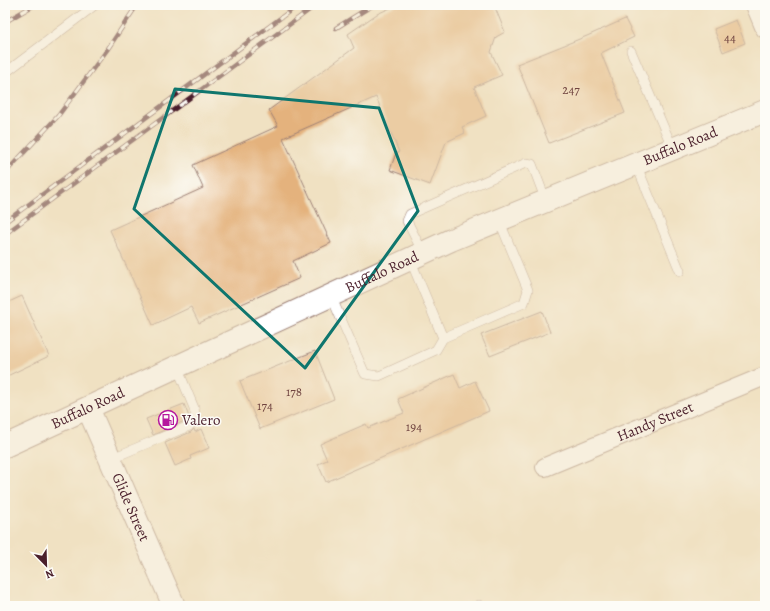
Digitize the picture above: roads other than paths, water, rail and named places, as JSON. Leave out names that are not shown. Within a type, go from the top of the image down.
[{"type":"main road","name":"Buffalo Road","points":[[5,446],[417,256],[499,220],[765,111]]},
{"type":"main road","name":"Glide Street","points":[[88,408],[174,606]]},
{"type":"street","points":[[755,5],[765,29]]},
{"type":"street","name":"Handy Street","points":[[545,467],[765,376]]},
{"type":"lane","points":[[5,73],[95,5]]},
{"type":"lane","points":[[631,51],[673,149]]},
{"type":"lane","points":[[443,338],[407,221],[410,214],[526,163],[532,164],[546,201]]},
{"type":"lane","points":[[636,164],[680,271]]},
{"type":"lane","points":[[331,296],[365,374],[379,376],[436,350],[443,338],[524,303],[528,290],[499,220]]},
{"type":"lane","points":[[110,459],[189,426],[194,422],[196,415],[194,408],[177,367]]},
{"type":"railway","points":[[5,22],[34,5]]},
{"type":"railway","points":[[5,173],[58,116],[107,50],[137,5]]},
{"type":"railway","points":[[5,222],[298,5]]},
{"type":"railway","points":[[5,234],[316,5]]},
{"type":"railway","points":[[336,28],[373,5]]},
{"type":"place","name":"Valero","points":[[168,420]]}]
